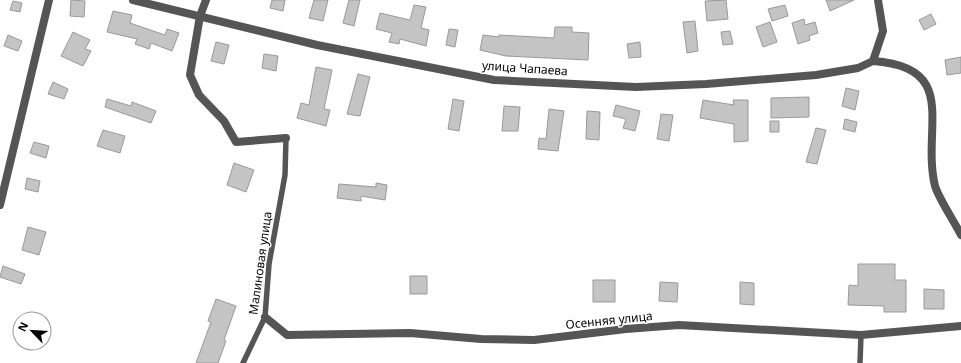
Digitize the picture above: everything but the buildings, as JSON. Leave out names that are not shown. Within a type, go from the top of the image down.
[{"type":"street","points":[[0,205],[49,0]]},
{"type":"street","name":"улица Чапаева","points":[[133,0],[317,45],[494,80],[636,87],[706,84],[816,75],[858,68],[873,61]]},
{"type":"street","points":[[206,0],[200,16],[190,75],[199,94],[224,120],[236,142],[286,138]]},
{"type":"street","points":[[878,0],[883,31],[873,61],[893,62],[913,69],[931,86],[935,119],[931,155],[936,187],[961,235]]},
{"type":"street","name":"Осенняя улица","points":[[265,317],[287,334],[410,333],[481,339],[534,340],[626,329],[679,326],[861,335],[961,326]]},
{"type":"lane","name":"Малиновая улица","points":[[243,363],[265,317],[268,264],[285,175],[286,138]]},
{"type":"lane","points":[[860,363],[861,335]]}]
